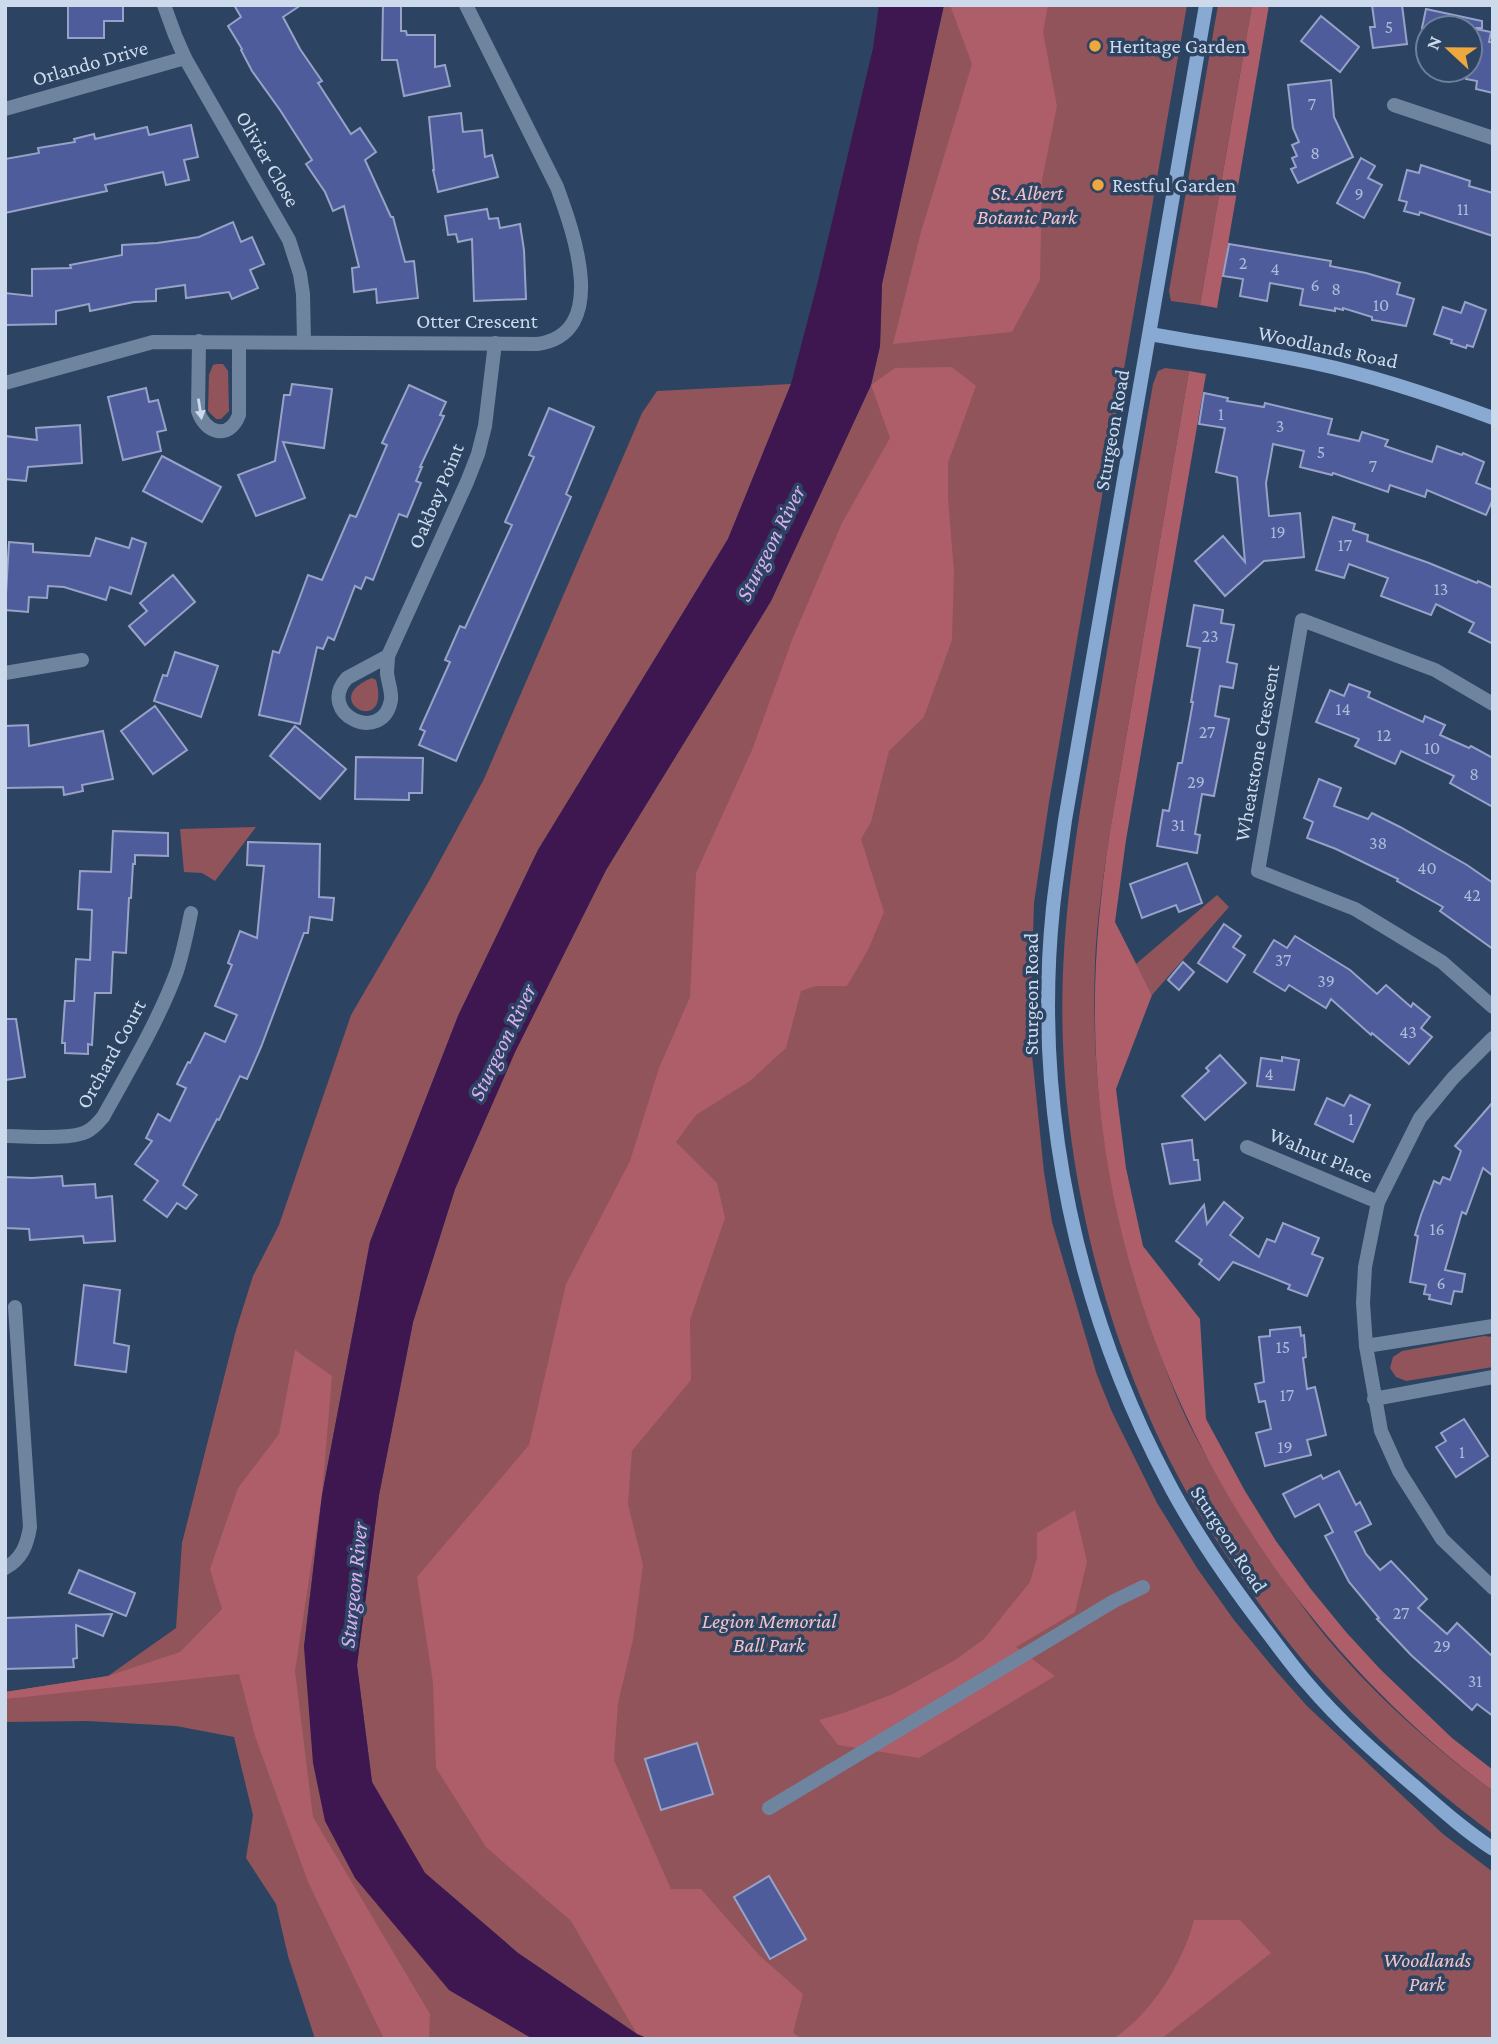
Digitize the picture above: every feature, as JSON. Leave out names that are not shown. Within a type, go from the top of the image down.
[{"type":"main road","name":"Sturgeon Road","points":[[1206,5],[1068,807],[1053,909],[1049,975],[1050,1037],[1058,1143],[1067,1193],[1091,1290],[1109,1348],[1137,1420],[1168,1483],[1229,1583],[1308,1684],[1374,1752],[1465,1829],[1493,1849]]},
{"type":"main road","name":"Woodlands Road","points":[[1150,334],[1313,362],[1410,387],[1493,418]]},
{"type":"street","name":"Olivier Close","points":[[164,5],[174,35],[186,58],[289,240],[300,274],[303,294],[304,342]]},
{"type":"street","name":"Otter Crescent","points":[[5,383],[153,342],[537,344],[555,340],[567,332],[575,321],[582,294],[572,232],[557,187],[466,5]]},
{"type":"street","name":"Orlando Drive","points":[[5,109],[186,58]]},
{"type":"street","points":[[1394,105],[1493,138]]},
{"type":"street","points":[[199,341],[198,411],[205,425],[223,432],[236,423],[239,415],[239,343]]},
{"type":"street","name":"Oakbay Point","points":[[388,656],[347,678],[343,683],[339,692],[340,703],[348,718],[366,724],[384,716],[391,699],[387,673],[388,656],[478,454],[489,399],[495,343]]},
{"type":"street","name":"Wheatstone Crescent","points":[[1493,704],[1435,670],[1302,620],[1258,871],[1355,909],[1441,962],[1493,1007]]},
{"type":"street","points":[[5,673],[82,660]]},
{"type":"street","name":"Orchard Court","points":[[5,1136],[73,1135],[88,1132],[103,1117],[172,983],[191,913]]},
{"type":"street","points":[[1493,1038],[1453,1078],[1420,1118],[1378,1202],[1365,1267],[1363,1303],[1374,1399],[1381,1431],[1399,1471],[1442,1539],[1493,1588]]},
{"type":"street","name":"Walnut Place","points":[[1247,1147],[1378,1202]]},
{"type":"street","points":[[5,1568],[13,1563],[25,1547],[30,1527],[15,1307]]},
{"type":"street","points":[[1366,1346],[1493,1326]]},
{"type":"street","points":[[1374,1399],[1493,1377]]},
{"type":"street","points":[[769,1808],[1114,1601],[1143,1587]]},
{"type":"green space","name":"Legion Memorial Ball Park","points":[[944,5],[1187,5],[1049,802],[1034,903],[1031,1045],[1044,1172],[1052,1222],[1097,1375],[1112,1412],[1157,1503],[1197,1568],[1234,1620],[1307,1706],[1443,1834],[1493,1872],[1493,2039],[649,2039],[637,2034],[518,1953],[425,1873],[372,1782],[357,1665],[379,1495],[413,1322],[455,1189],[515,1052],[606,870],[771,601],[871,385],[880,346],[882,284]]},
{"type":"green space","name":"St. Albert Botanic Park","points":[[950,5],[1048,5],[1043,32],[1057,106],[1042,180],[1040,280],[1012,332],[893,344],[921,232],[972,64]]},
{"type":"green space","points":[[1218,5],[1252,5],[1200,305],[1171,301],[1169,291]]},
{"type":"green space","points":[[1252,5],[1269,5],[1217,308],[1200,305]]},
{"type":"green space","points":[[223,364],[228,371],[229,411],[221,419],[216,419],[208,411],[209,375],[213,365]]},
{"type":"green space","points":[[952,367],[976,386],[948,463],[954,572],[952,640],[924,717],[889,751],[871,822],[861,839],[884,912],[868,950],[847,986],[816,986],[801,991],[786,1048],[750,1081],[696,1115],[676,1142],[717,1183],[725,1218],[690,1320],[691,1380],[632,1451],[628,1504],[643,1565],[633,1640],[618,1703],[614,1760],[671,1889],[701,1889],[759,1955],[803,1994],[793,2033],[802,2039],[649,2039],[637,2034],[571,1921],[486,1847],[436,1768],[433,1683],[417,1577],[529,1445],[566,1284],[630,1161],[659,1068],[690,997],[696,873],[752,750],[792,640],[842,523],[890,438],[871,385],[895,368]]},
{"type":"green space","points":[[1165,368],[1189,371],[1109,837],[1095,962],[1094,1012],[1100,1110],[1116,1208],[1142,1304],[1159,1351],[1192,1430],[1210,1462],[1290,1588],[1338,1651],[1361,1677],[1413,1726],[1493,1791],[1493,1834],[1399,1758],[1355,1716],[1304,1662],[1233,1565],[1181,1482],[1152,1424],[1127,1363],[1089,1234],[1067,1102],[1063,1036],[1065,936],[1082,797],[1153,384],[1158,371]]},
{"type":"green space","points":[[1189,371],[1206,374],[1126,840],[1115,922],[1152,995],[1116,1089],[1126,1168],[1143,1246],[1200,1319],[1206,1419],[1245,1491],[1276,1541],[1346,1632],[1380,1669],[1452,1738],[1493,1770],[1493,1791],[1407,1719],[1329,1638],[1262,1549],[1204,1452],[1158,1350],[1124,1244],[1103,1134],[1095,1022],[1098,929],[1109,837]]},
{"type":"green space","points":[[791,384],[728,539],[538,850],[458,1016],[370,1242],[322,1495],[304,1647],[449,1990],[533,2039],[315,2039],[288,1956],[276,1904],[246,1858],[253,1815],[234,1737],[176,1726],[87,1721],[5,1722],[5,1692],[108,1676],[176,1628],[182,1543],[236,1330],[253,1276],[279,1225],[351,1015],[429,881],[484,779],[642,413],[657,391]]},
{"type":"green space","points":[[372,678],[376,680],[378,698],[374,708],[367,711],[359,709],[353,704],[351,696],[357,687]]},
{"type":"green space","points":[[256,827],[215,881],[202,873],[184,872],[180,829]]},
{"type":"green space","points":[[1217,895],[1229,907],[1152,995],[1136,964]]},
{"type":"green space","points":[[1484,1336],[1493,1337],[1493,1367],[1406,1381],[1396,1377],[1390,1368],[1393,1357],[1402,1351]]},
{"type":"green space","points":[[295,1350],[332,1376],[322,1495],[295,1671],[313,1817],[430,2014],[429,2039],[384,2039],[308,1882],[255,1736],[239,1674],[5,1699],[5,1692],[108,1676],[180,1652],[222,1609],[210,1569],[238,1488],[279,1434]]},
{"type":"green space","points":[[1075,1510],[1087,1562],[1075,1612],[1016,1647],[1055,1676],[919,1758],[838,1745],[819,1720],[893,1694],[955,1660],[984,1639],[1030,1582],[1037,1558],[1037,1533]]},
{"type":"green space","points":[[1194,1920],[1240,1920],[1271,1953],[1161,2039],[1113,2039],[1140,2016],[1164,1987],[1182,1954]]},
{"type":"water","name":"Sturgeon River","points":[[879,5],[944,5],[882,284],[880,346],[871,385],[771,601],[606,870],[515,1052],[455,1189],[413,1322],[379,1495],[357,1665],[372,1782],[425,1873],[518,1953],[637,2034],[649,2039],[533,2039],[449,1990],[355,1878],[325,1821],[313,1763],[304,1647],[322,1495],[370,1242],[458,1016],[538,850],[728,539],[791,384],[873,48]]},
{"type":"building","points":[[68,5],[123,5],[123,21],[104,21],[104,38],[68,38]]},
{"type":"building","points":[[234,5],[301,5],[283,17],[300,49],[322,81],[318,83],[351,134],[360,128],[376,152],[365,160],[393,217],[405,262],[414,261],[418,298],[377,303],[376,289],[354,292],[352,268],[359,267],[344,206],[333,211],[325,192],[306,164],[312,160],[252,71],[228,26],[241,17]]},
{"type":"building","points":[[383,5],[401,5],[401,31],[406,31],[407,35],[435,35],[435,67],[445,65],[450,86],[404,96],[397,60],[382,60]]},
{"type":"building","points":[[1372,5],[1402,5],[1407,44],[1373,48],[1370,27],[1375,27]]},
{"type":"building","points":[[1426,9],[1449,14],[1425,14]]},
{"type":"building","points":[[1321,16],[1359,47],[1340,72],[1301,41]]},
{"type":"building","points":[[1484,31],[1491,32],[1489,42],[1493,42],[1493,93],[1476,89],[1477,84],[1484,84]]},
{"type":"building","points":[[1331,80],[1334,117],[1353,157],[1298,183],[1291,169],[1296,167],[1292,158],[1297,156],[1292,145],[1299,142],[1293,128],[1288,85]]},
{"type":"building","points":[[461,113],[463,132],[482,130],[485,157],[492,155],[498,177],[438,192],[433,170],[429,117]]},
{"type":"building","points":[[191,125],[198,157],[184,160],[189,180],[166,185],[163,172],[105,185],[107,191],[5,213],[5,159],[39,153],[38,148],[75,142],[74,139],[94,134],[95,139],[147,127],[149,135]]},
{"type":"building","points":[[1361,158],[1375,166],[1368,178],[1382,185],[1364,218],[1337,203]]},
{"type":"building","points":[[1421,165],[1470,181],[1469,186],[1493,193],[1493,236],[1420,212],[1419,215],[1404,211],[1407,202],[1399,200],[1407,170],[1419,173]]},
{"type":"building","points":[[487,209],[489,219],[498,218],[500,228],[520,224],[526,299],[474,301],[472,239],[458,242],[456,234],[448,235],[445,216]]},
{"type":"building","points":[[233,222],[241,242],[252,237],[264,264],[250,270],[258,288],[232,299],[229,292],[186,298],[185,285],[156,289],[156,301],[134,302],[90,311],[89,304],[56,311],[56,324],[5,325],[5,293],[32,296],[32,269],[71,268],[70,265],[122,255],[122,245],[199,237]]},
{"type":"building","points":[[1229,244],[1331,261],[1330,266],[1400,283],[1397,294],[1414,299],[1406,326],[1372,320],[1372,317],[1343,308],[1335,308],[1335,311],[1300,305],[1303,289],[1270,283],[1267,301],[1240,296],[1243,279],[1223,276]]},
{"type":"building","points":[[1465,302],[1486,310],[1473,347],[1467,345],[1466,348],[1434,334],[1443,307],[1461,313]]},
{"type":"building","points":[[292,384],[332,389],[324,448],[283,442],[305,498],[256,516],[238,475],[275,461],[284,395],[290,395]]},
{"type":"building","points":[[409,385],[446,402],[440,415],[444,416],[420,467],[416,481],[421,483],[407,517],[399,514],[373,580],[366,577],[361,589],[355,586],[334,640],[328,637],[323,649],[317,647],[300,724],[259,715],[273,651],[279,653],[308,575],[322,580],[350,515],[356,517],[387,445],[382,443]]},
{"type":"building","points":[[146,388],[149,402],[158,400],[166,430],[157,432],[161,451],[123,460],[108,397]]},
{"type":"building","points":[[1204,393],[1228,398],[1227,401],[1264,407],[1265,403],[1332,419],[1328,434],[1359,441],[1362,432],[1388,440],[1385,446],[1432,462],[1437,446],[1462,455],[1463,453],[1484,462],[1476,483],[1493,490],[1493,499],[1486,515],[1427,490],[1425,497],[1390,485],[1388,492],[1333,473],[1332,475],[1300,467],[1304,451],[1273,444],[1266,483],[1269,516],[1300,513],[1304,557],[1264,561],[1225,596],[1195,561],[1223,536],[1245,562],[1237,477],[1216,472],[1225,428],[1199,424]]},
{"type":"building","points":[[549,408],[594,427],[566,494],[571,497],[456,761],[419,745],[425,731],[420,729],[450,662],[445,660],[460,626],[465,628],[512,525],[505,522],[534,457],[529,455]]},
{"type":"building","points":[[80,425],[82,463],[28,467],[26,481],[5,479],[5,436],[37,440],[36,428]]},
{"type":"building","points":[[162,456],[221,487],[202,522],[143,491]]},
{"type":"building","points":[[1333,517],[1355,524],[1353,530],[1368,535],[1367,541],[1493,588],[1493,644],[1469,632],[1474,623],[1436,604],[1431,615],[1381,596],[1388,578],[1349,564],[1344,578],[1316,570]]},
{"type":"building","points":[[96,538],[129,548],[132,538],[146,543],[131,594],[110,587],[106,600],[64,587],[48,586],[47,598],[29,597],[28,612],[5,610],[9,542],[33,544],[33,552],[90,556]]},
{"type":"building","points":[[173,575],[195,602],[145,645],[129,626],[147,611],[140,603]]},
{"type":"building","points":[[1194,605],[1223,610],[1221,623],[1234,625],[1227,662],[1237,664],[1233,688],[1220,686],[1215,716],[1229,719],[1214,796],[1202,794],[1195,834],[1200,835],[1197,853],[1157,846],[1163,810],[1169,811],[1178,763],[1182,763],[1193,702],[1200,648],[1187,646]]},
{"type":"building","points":[[175,652],[218,666],[201,717],[154,701],[163,675],[167,676]]},
{"type":"building","points":[[1349,684],[1370,692],[1368,697],[1423,722],[1425,716],[1445,725],[1440,735],[1469,748],[1471,746],[1493,758],[1493,807],[1450,783],[1454,776],[1401,751],[1395,764],[1355,746],[1359,739],[1316,722],[1330,690],[1344,696]]},
{"type":"building","points":[[155,706],[187,750],[153,774],[121,731]]},
{"type":"building","points":[[28,725],[29,746],[103,731],[113,779],[82,785],[83,791],[64,795],[63,787],[5,788],[5,726]]},
{"type":"building","points":[[295,726],[346,769],[320,799],[270,756]]},
{"type":"building","points":[[356,757],[423,758],[422,793],[409,793],[409,800],[355,799]]},
{"type":"building","points":[[1319,779],[1341,788],[1334,806],[1368,819],[1372,813],[1467,865],[1493,883],[1493,949],[1440,911],[1443,907],[1397,881],[1398,879],[1307,838],[1313,822],[1304,818]]},
{"type":"building","points":[[113,831],[168,833],[168,856],[135,855],[126,953],[113,952],[111,993],[95,993],[92,1045],[88,1044],[88,1054],[65,1053],[65,1043],[62,1043],[65,1001],[74,1001],[76,959],[90,960],[92,910],[78,909],[80,871],[111,872]]},
{"type":"building","points":[[248,842],[320,844],[319,897],[334,898],[332,920],[310,917],[308,933],[304,933],[247,1079],[240,1076],[183,1185],[197,1195],[186,1209],[177,1203],[167,1217],[144,1200],[158,1181],[135,1164],[152,1141],[146,1138],[158,1114],[170,1121],[186,1088],[177,1084],[205,1033],[225,1042],[237,1015],[215,1006],[232,965],[228,963],[240,931],[257,938],[264,866],[247,865]]},
{"type":"building","points":[[1187,863],[1202,903],[1179,912],[1176,905],[1142,918],[1130,884]]},
{"type":"building","points":[[1224,924],[1241,936],[1233,947],[1245,955],[1227,982],[1198,963]]},
{"type":"building","points":[[1295,936],[1350,970],[1377,994],[1386,985],[1411,1007],[1413,1003],[1430,1017],[1421,1028],[1432,1037],[1409,1064],[1331,999],[1326,1008],[1289,985],[1285,991],[1254,972],[1274,940],[1287,948]]},
{"type":"building","points":[[1183,962],[1194,972],[1179,990],[1168,980]]},
{"type":"building","points":[[5,1019],[16,1019],[25,1077],[5,1080]]},
{"type":"building","points":[[1220,1055],[1246,1083],[1205,1120],[1182,1096],[1209,1071],[1206,1068]]},
{"type":"building","points":[[1282,1057],[1299,1060],[1294,1090],[1257,1086],[1261,1058],[1282,1061]]},
{"type":"building","points":[[1350,1095],[1370,1105],[1353,1142],[1315,1124],[1327,1098],[1344,1106]]},
{"type":"building","points":[[1493,1102],[1493,1176],[1483,1168],[1466,1214],[1462,1212],[1445,1270],[1465,1274],[1462,1292],[1454,1291],[1451,1304],[1429,1299],[1430,1295],[1424,1294],[1426,1285],[1410,1282],[1418,1236],[1415,1235],[1421,1215],[1434,1181],[1440,1184],[1443,1177],[1450,1180],[1461,1151],[1455,1146]]},
{"type":"building","points":[[1192,1140],[1200,1180],[1170,1184],[1162,1144]]},
{"type":"building","points":[[62,1176],[63,1186],[95,1184],[96,1198],[112,1196],[115,1241],[84,1243],[83,1236],[30,1240],[29,1229],[5,1228],[5,1177]]},
{"type":"building","points":[[1224,1202],[1243,1218],[1230,1235],[1259,1257],[1267,1239],[1275,1242],[1283,1223],[1319,1238],[1312,1254],[1323,1258],[1307,1296],[1288,1289],[1290,1285],[1233,1262],[1219,1280],[1199,1264],[1202,1260],[1176,1241],[1204,1205],[1207,1224]]},
{"type":"building","points":[[84,1285],[120,1290],[114,1343],[129,1346],[126,1372],[75,1365]]},
{"type":"building","points":[[1300,1327],[1301,1336],[1304,1335],[1306,1357],[1303,1358],[1307,1389],[1315,1387],[1326,1435],[1307,1440],[1311,1455],[1265,1466],[1256,1433],[1271,1429],[1265,1401],[1259,1402],[1255,1384],[1264,1382],[1259,1337],[1270,1336],[1270,1330]]},
{"type":"building","points":[[1464,1419],[1488,1456],[1456,1477],[1436,1447],[1446,1441],[1441,1433]]},
{"type":"building","points":[[1339,1471],[1356,1505],[1360,1502],[1371,1524],[1355,1532],[1366,1554],[1380,1570],[1391,1561],[1427,1599],[1418,1608],[1447,1634],[1457,1623],[1493,1657],[1493,1716],[1477,1704],[1472,1710],[1411,1655],[1377,1619],[1379,1618],[1349,1582],[1325,1536],[1333,1532],[1319,1504],[1295,1517],[1283,1494],[1321,1475],[1323,1479]]},
{"type":"building","points":[[79,1570],[135,1593],[126,1616],[69,1593]]},
{"type":"building","points":[[112,1614],[103,1636],[76,1625],[77,1658],[73,1659],[74,1667],[5,1669],[5,1618]]},
{"type":"building","points":[[697,1743],[713,1794],[661,1810],[645,1759]]},
{"type":"building","points":[[769,1876],[806,1939],[770,1959],[734,1897]]},
{"type":"place","name":"Heritage Garden","points":[[1095,46]]},
{"type":"place","name":"Restful Garden","points":[[1098,185]]},
{"type":"park label","name":"Woodlands Park","points":[[1427,1972]]}]
